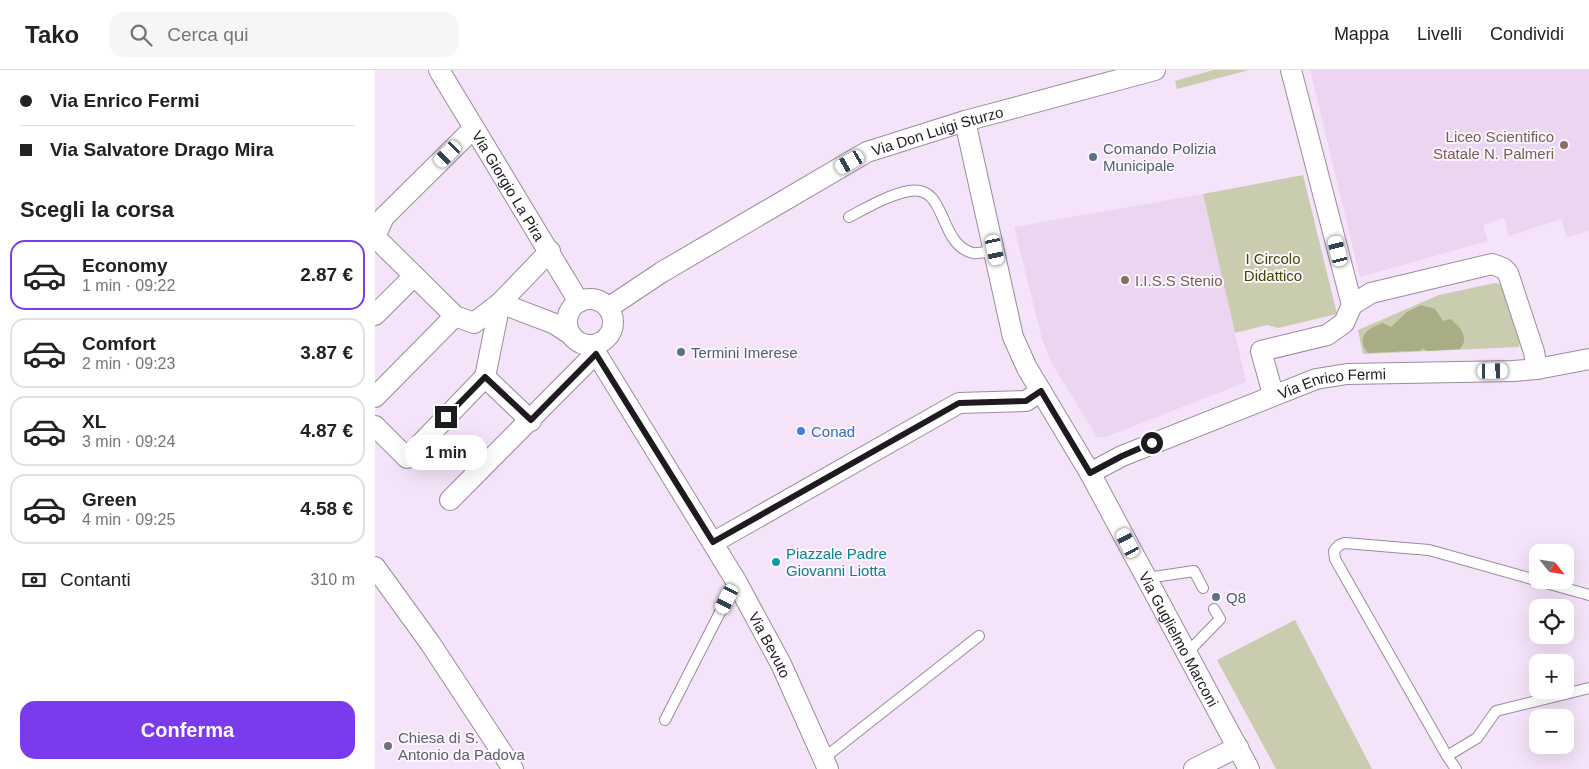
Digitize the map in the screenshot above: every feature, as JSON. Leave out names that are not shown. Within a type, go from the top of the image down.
[{"type":"street","name":"Via Giorgio La Pira","points":[[439,70],[473,129],[550,251],[579,302]]},
{"type":"street","name":"Via Don Luigi Sturzo","points":[[608,308],[662,272],[867,152],[965,121],[1155,70]]},
{"type":"street","points":[[1291,70],[1352,305]]},
{"type":"street","name":"Via Guglielmo Marconi","points":[[965,121],[1013,336],[1027,368],[1090,473],[1249,769]]},
{"type":"street","points":[[473,129],[384,217],[375,237],[455,316],[474,323],[500,303],[550,251]]},
{"type":"street","points":[[1273,394],[1261,351],[1327,335],[1344,323],[1352,305],[1371,293],[1486,265],[1498,265],[1503,268],[1510,278],[1534,352],[1537,369]]},
{"type":"street","points":[[375,315],[414,276]]},
{"type":"street","points":[[450,500],[531,420],[611,330],[611,315],[608,308],[595,300],[579,302],[573,307],[567,320],[570,334]]},
{"type":"street","points":[[500,303],[555,324],[580,343],[595,349]]},
{"type":"street","points":[[378,430],[407,458],[485,377],[500,303]]},
{"type":"street","points":[[375,397],[455,316]]},
{"type":"street","name":"Via Bevuto","points":[[595,349],[736,581],[781,664],[826,763]]},
{"type":"street","name":"Via Enrico Fermi","points":[[1090,473],[1122,456],[1273,394],[1315,379],[1339,374],[1537,369],[1589,359]]},
{"type":"street","points":[[485,377],[531,420]]},
{"type":"street","points":[[713,542],[959,403],[1026,401],[1041,391]]},
{"type":"street","points":[[375,567],[430,643],[513,769]]},
{"type":"street","points":[[1194,769],[1238,747]]},
{"type":"lane","points":[[849,217],[888,197],[911,190],[927,194],[937,203],[948,234],[963,249],[974,253],[995,250]]},
{"type":"lane","points":[[1456,769],[1335,559],[1336,548],[1345,543],[1429,550],[1589,596]]},
{"type":"lane","points":[[1147,578],[1194,571],[1203,588]]},
{"type":"lane","points":[[665,720],[736,581]]},
{"type":"lane","points":[[1187,653],[1220,619],[1214,609]]},
{"type":"lane","points":[[826,763],[979,636]]},
{"type":"lane","points":[[1447,756],[1477,738],[1496,711],[1589,688]]},
{"type":"shaded area","points":[[1310,70],[1589,70],[1589,231],[1567,237],[1561,219],[1509,236],[1504,218],[1483,225],[1488,241],[1360,277]]},
{"type":"shaded area","name":"I.I.S.S Stenio","points":[[1203,194],[1246,382],[1106,437],[1097,437],[1052,364],[1042,339],[1014,227]]},
{"type":"green space","points":[[1213,70],[1249,70],[1177,89],[1175,81]]},
{"type":"green space","name":"I Circolo Didattico","points":[[1303,175],[1337,314],[1278,328],[1267,325],[1235,333],[1203,194]]},
{"type":"green space","points":[[1495,283],[1501,284],[1520,339],[1519,347],[1363,354],[1358,330],[1439,295]]},
{"type":"green space","points":[[1421,305],[1435,309],[1443,321],[1450,319],[1457,325],[1464,337],[1463,345],[1460,349],[1427,351],[1422,348],[1420,351],[1368,353],[1364,347],[1363,338],[1368,330],[1383,323],[1391,327],[1407,312]]},
{"type":"green space","points":[[1295,620],[1372,769],[1276,769],[1217,660]]},
{"type":"place","name":"Liceo Scientifico Statale N. Palmeri","points":[[1564,145]]},
{"type":"place","name":"Comando Polizia Municipale","points":[[1093,157]]},
{"type":"place","name":"I.I.S.S Stenio","points":[[1125,280]]},
{"type":"place","name":"Termini Imerese","points":[[681,352]]},
{"type":"place","name":"Conad","points":[[801,431]]},
{"type":"place","name":"Piazzale Padre Giovanni Liotta","points":[[776,562]]},
{"type":"place","name":"Q8","points":[[1216,597]]},
{"type":"place","name":"Chiesa di S. Antonio da Padova","points":[[388,746]]},
{"type":"route","points":[[446,417],[485,377],[531,420],[596,354],[713,542],[959,403],[1026,401],[1041,391],[1090,473],[1152,443]]}]
